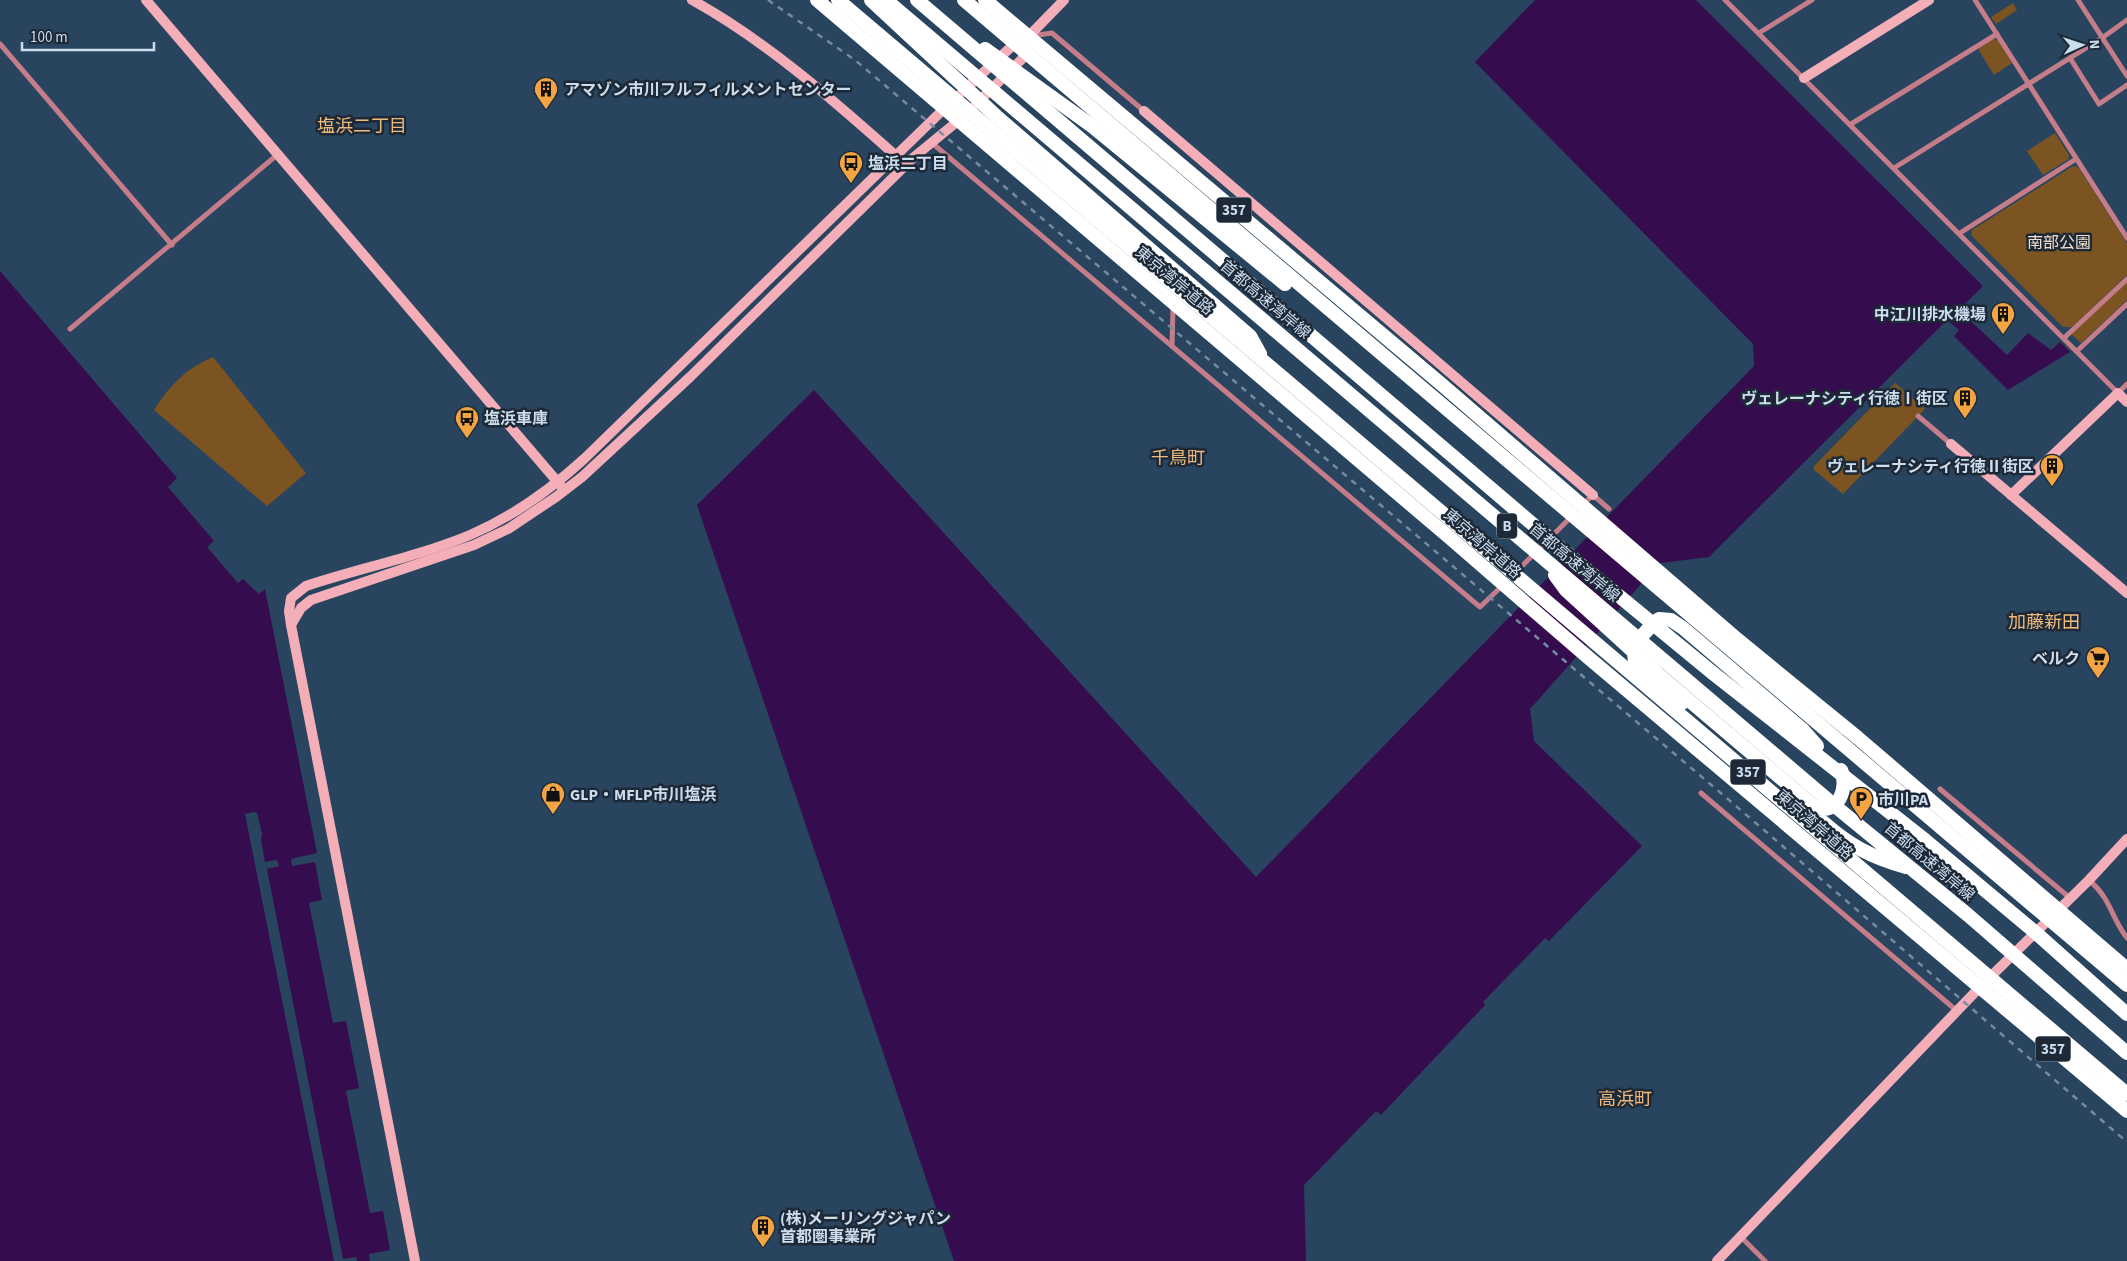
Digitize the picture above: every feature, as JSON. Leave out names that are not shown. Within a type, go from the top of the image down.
[{"type":"highway","name":"東京湾岸道路","points":[[817,0],[1173,302],[1367,458],[1480,544],[2125,1092]]},
{"type":"highway","name":"東京湾岸道路","points":[[838,0],[1262,358],[1367,458],[1590,659],[2127,1112]]},
{"type":"highway","points":[[871,0],[996,116],[1250,336],[1262,358]]},
{"type":"highway","name":"首都高速湾岸線","points":[[886,0],[2127,1053]]},
{"type":"highway","name":"首都高速湾岸線","points":[[917,0],[1564,550],[1714,674],[1925,840],[2036,933],[2127,1014]]},
{"type":"highway","name":"357","points":[[964,0],[2127,985]]},
{"type":"highway","name":"357","points":[[985,0],[1440,383],[1738,640],[1858,738],[2127,969]]},
{"type":"highway","points":[[962,38],[987,49],[1084,120],[1261,266],[1396,366]]},
{"type":"highway","points":[[1570,515],[1597,530],[1738,640]]},
{"type":"highway","points":[[1480,544],[1531,598],[1624,681],[1648,707]]},
{"type":"highway","points":[[1539,553],[1566,590],[1658,674],[1805,798],[1822,810],[1829,809],[1842,797],[1844,779],[1842,771],[1802,729],[1683,628],[1666,618],[1659,619],[1654,623],[1635,646],[1633,653],[1639,666],[1848,843],[1874,858],[1912,869]]},
{"type":"street","points":[[146,0],[565,490]]},
{"type":"street","points":[[692,0],[733,25],[787,64],[895,155]]},
{"type":"street","points":[[415,1261],[291,625],[289,603],[294,594],[306,586],[469,535],[520,508],[558,482],[604,440],[895,155],[1010,48],[1028,37],[1064,0]]},
{"type":"street","points":[[1725,0],[2127,402]]},
{"type":"street","points":[[1759,33],[1812,0]]},
{"type":"street","points":[[1804,78],[1929,0]]},
{"type":"street","points":[[1975,0],[2127,238]]},
{"type":"street","points":[[2078,0],[2127,76]]},
{"type":"street","points":[[1894,168],[2102,38],[2127,20]]},
{"type":"street","points":[[1028,37],[1052,33],[1609,509]]},
{"type":"street","points":[[1851,124],[1997,34]]},
{"type":"street","points":[[291,625],[306,603],[474,545],[529,516],[565,490],[690,376],[914,157],[959,120],[1022,59],[1028,37]]},
{"type":"street","points":[[0,44],[172,245]]},
{"type":"street","points":[[2070,58],[2099,104],[2127,86]]},
{"type":"street","points":[[932,143],[1480,607],[1592,495]]},
{"type":"street","points":[[70,329],[277,155]]},
{"type":"street","points":[[1960,233],[2076,159]]},
{"type":"street","points":[[843,206],[853,217]]},
{"type":"street","points":[[779,269],[789,279]]},
{"type":"street","points":[[2064,338],[2127,279]]},
{"type":"street","points":[[1172,346],[1173,302]]},
{"type":"street","points":[[2077,351],[2127,304]]},
{"type":"street","points":[[679,366],[690,376]]},
{"type":"street","points":[[2011,495],[2127,384]]},
{"type":"street","points":[[633,411],[642,420]]},
{"type":"street","points":[[1918,416],[2127,593]]},
{"type":"street","points":[[604,440],[612,448]]},
{"type":"street","points":[[331,578],[336,592]]},
{"type":"street","points":[[1940,789],[2070,898]]},
{"type":"street","points":[[1701,793],[1957,1011]]},
{"type":"street","points":[[1717,1261],[1957,1011],[2057,910],[2090,880],[2127,839]]},
{"type":"street","points":[[2090,880],[2105,896],[2114,918],[2127,938]]},
{"type":"street","points":[[1740,1236],[1765,1261]]},
{"type":"green space","points":[[2013,3],[2017,10],[1996,24],[1991,17]]},
{"type":"green space","points":[[1994,39],[1998,40],[2012,63],[1994,75],[1978,49]]},
{"type":"green space","points":[[2055,133],[2069,155],[2069,159],[2043,175],[2027,151]]},
{"type":"green space","name":"南部公園","points":[[2073,166],[2078,167],[2127,243],[2127,275],[2072,327],[2063,327],[1971,235],[1972,230]]},
{"type":"green space","points":[[2127,282],[2127,300],[2081,343],[2071,334]]},
{"type":"green space","points":[[213,357],[306,473],[267,506],[154,410],[166,393],[186,372]]},
{"type":"green space","points":[[1895,383],[1925,409],[1843,494],[1814,470],[1814,466]]},
{"type":"shaded area","points":[[1535,0],[1696,0],[1983,286],[1959,310],[2007,355],[2028,333],[2051,350],[2060,342],[2070,352],[2008,390],[1954,336],[1959,330],[1947,320],[1709,557],[1653,564],[1641,584],[1530,709],[1534,741],[1642,846],[1549,941],[1545,938],[1483,1002],[1485,1005],[1381,1115],[1376,1111],[1304,1185],[1306,1261],[954,1261],[697,505],[814,390],[1256,877],[1754,366],[1753,344],[1475,62]]},
{"type":"shaded area","points":[[0,271],[177,478],[168,487],[214,541],[207,547],[238,583],[243,579],[259,594],[265,589],[317,853],[291,859],[292,866],[315,862],[322,900],[309,903],[333,1023],[346,1021],[359,1088],[346,1091],[370,1213],[383,1211],[390,1250],[369,1254],[370,1261],[0,1261]]},
{"type":"pier","points":[[257,813],[262,834],[261,840],[265,862],[277,860],[279,866],[267,869],[343,1259],[356,1257],[357,1261],[334,1261],[245,814]]},
{"type":"railway","points":[[768,0],[855,60],[1729,800],[2127,1142]]},
{"type":"place","name":"アマゾン市川フルフィルメントセンター","points":[[546,110]]},
{"type":"place","name":"塩浜二丁目","points":[[851,184]]},
{"type":"place","name":"中江川排水機場","points":[[2003,335]]},
{"type":"place","name":"ヴェレーナシティ行徳Ⅰ街区","points":[[1965,419]]},
{"type":"place","name":"塩浜車庫","points":[[467,439]]},
{"type":"place","name":"ヴェレーナシティ行徳Ⅱ街区","points":[[2052,487]]},
{"type":"place","name":"ベルク","points":[[2098,679]]},
{"type":"place","name":"GLP・MFLP市川塩浜","points":[[553,815]]},
{"type":"place","name":"市川PA","points":[[1861,820]]},
{"type":"place","name":"(株)メーリングジャパン 首都圏事業所","points":[[763,1248]]},
{"type":"district","name":"塩浜二丁目","points":[[362,126]]},
{"type":"district","name":"千鳥町","points":[[1178,458]]},
{"type":"district","name":"加藤新田","points":[[2044,622]]},
{"type":"district","name":"高浜町","points":[[1625,1099]]}]
